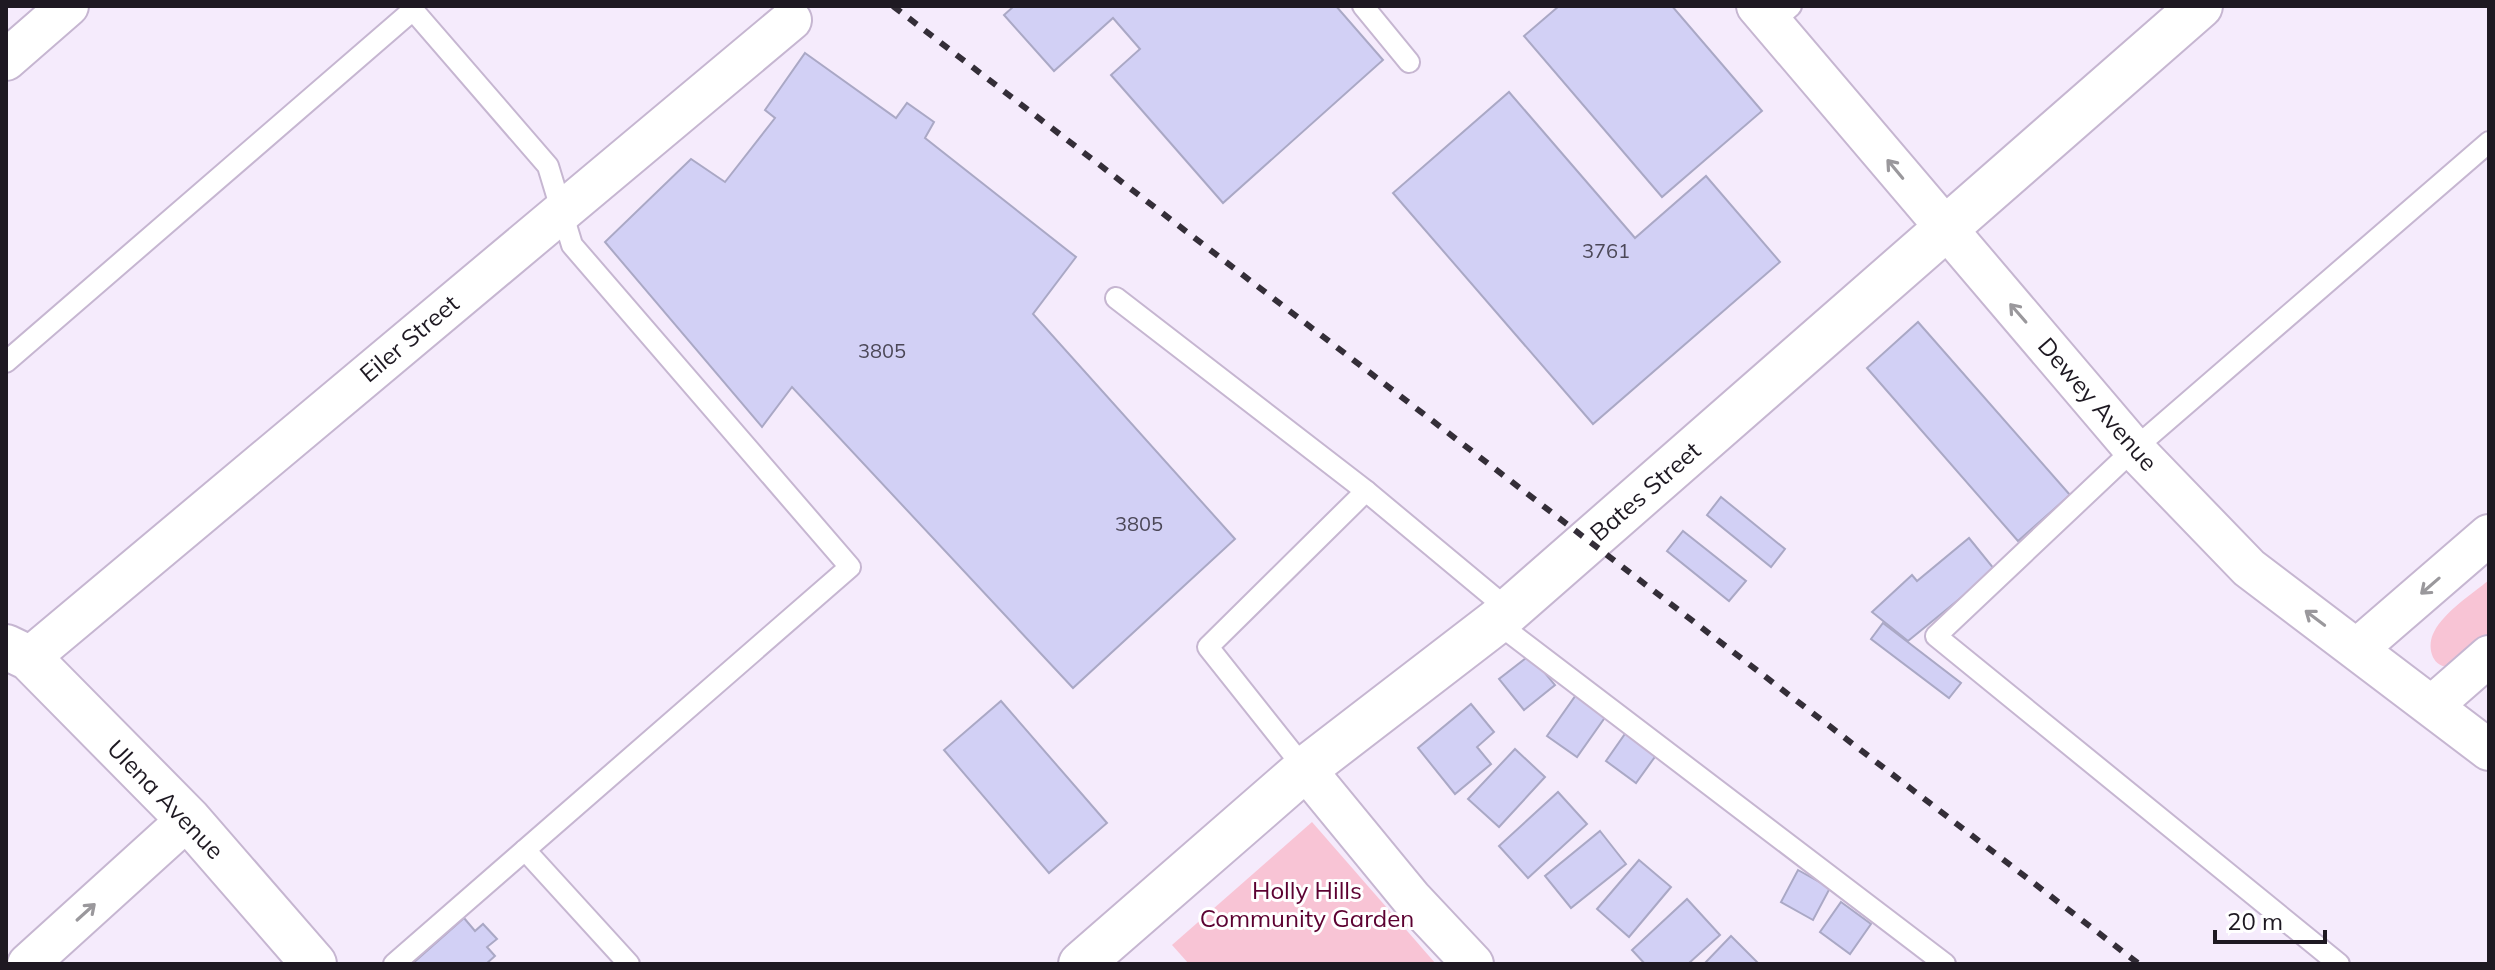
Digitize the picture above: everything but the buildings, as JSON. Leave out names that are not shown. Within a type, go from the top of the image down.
[{"type":"main road","name":"Bates Street","points":[[1081,964],[1305,769],[1502,616],[2200,6]]},
{"type":"main road","name":"Ulena Avenue","points":[[17,658],[188,819],[314,964]]},
{"type":"street","points":[[6,60],[68,6]]},
{"type":"street","name":"Dewey Avenue","points":[[1774,12],[1945,228],[2134,449],[2249,568],[2489,750]]},
{"type":"street","name":"Eiler Street","points":[[17,658],[791,20]]},
{"type":"street","points":[[2357,649],[2489,535]]},
{"type":"street","points":[[2433,705],[2489,656]]},
{"type":"street","points":[[1305,769],[1411,898],[1473,964]]},
{"type":"street","points":[[28,964],[188,819]]},
{"type":"lane","points":[[1363,6],[1409,62]]},
{"type":"lane","points":[[6,362],[413,10],[548,166],[572,245],[850,567],[394,964]]},
{"type":"lane","points":[[2339,964],[1936,636],[2134,449],[2489,142]]},
{"type":"lane","points":[[1116,298],[1366,491],[1502,616],[1945,964]]},
{"type":"lane","points":[[1305,769],[1208,647],[1366,491]]},
{"type":"lane","points":[[525,850],[629,964]]},
{"type":"green space","points":[[2489,580],[2489,640],[2458,664],[2440,665],[2431,650],[2434,632],[2451,610]]},
{"type":"green space","name":"Holly Hills Community Garden","points":[[1312,822],[1436,964],[1189,964],[1172,945]]},
{"type":"railway","points":[[893,6],[2139,964]]}]
